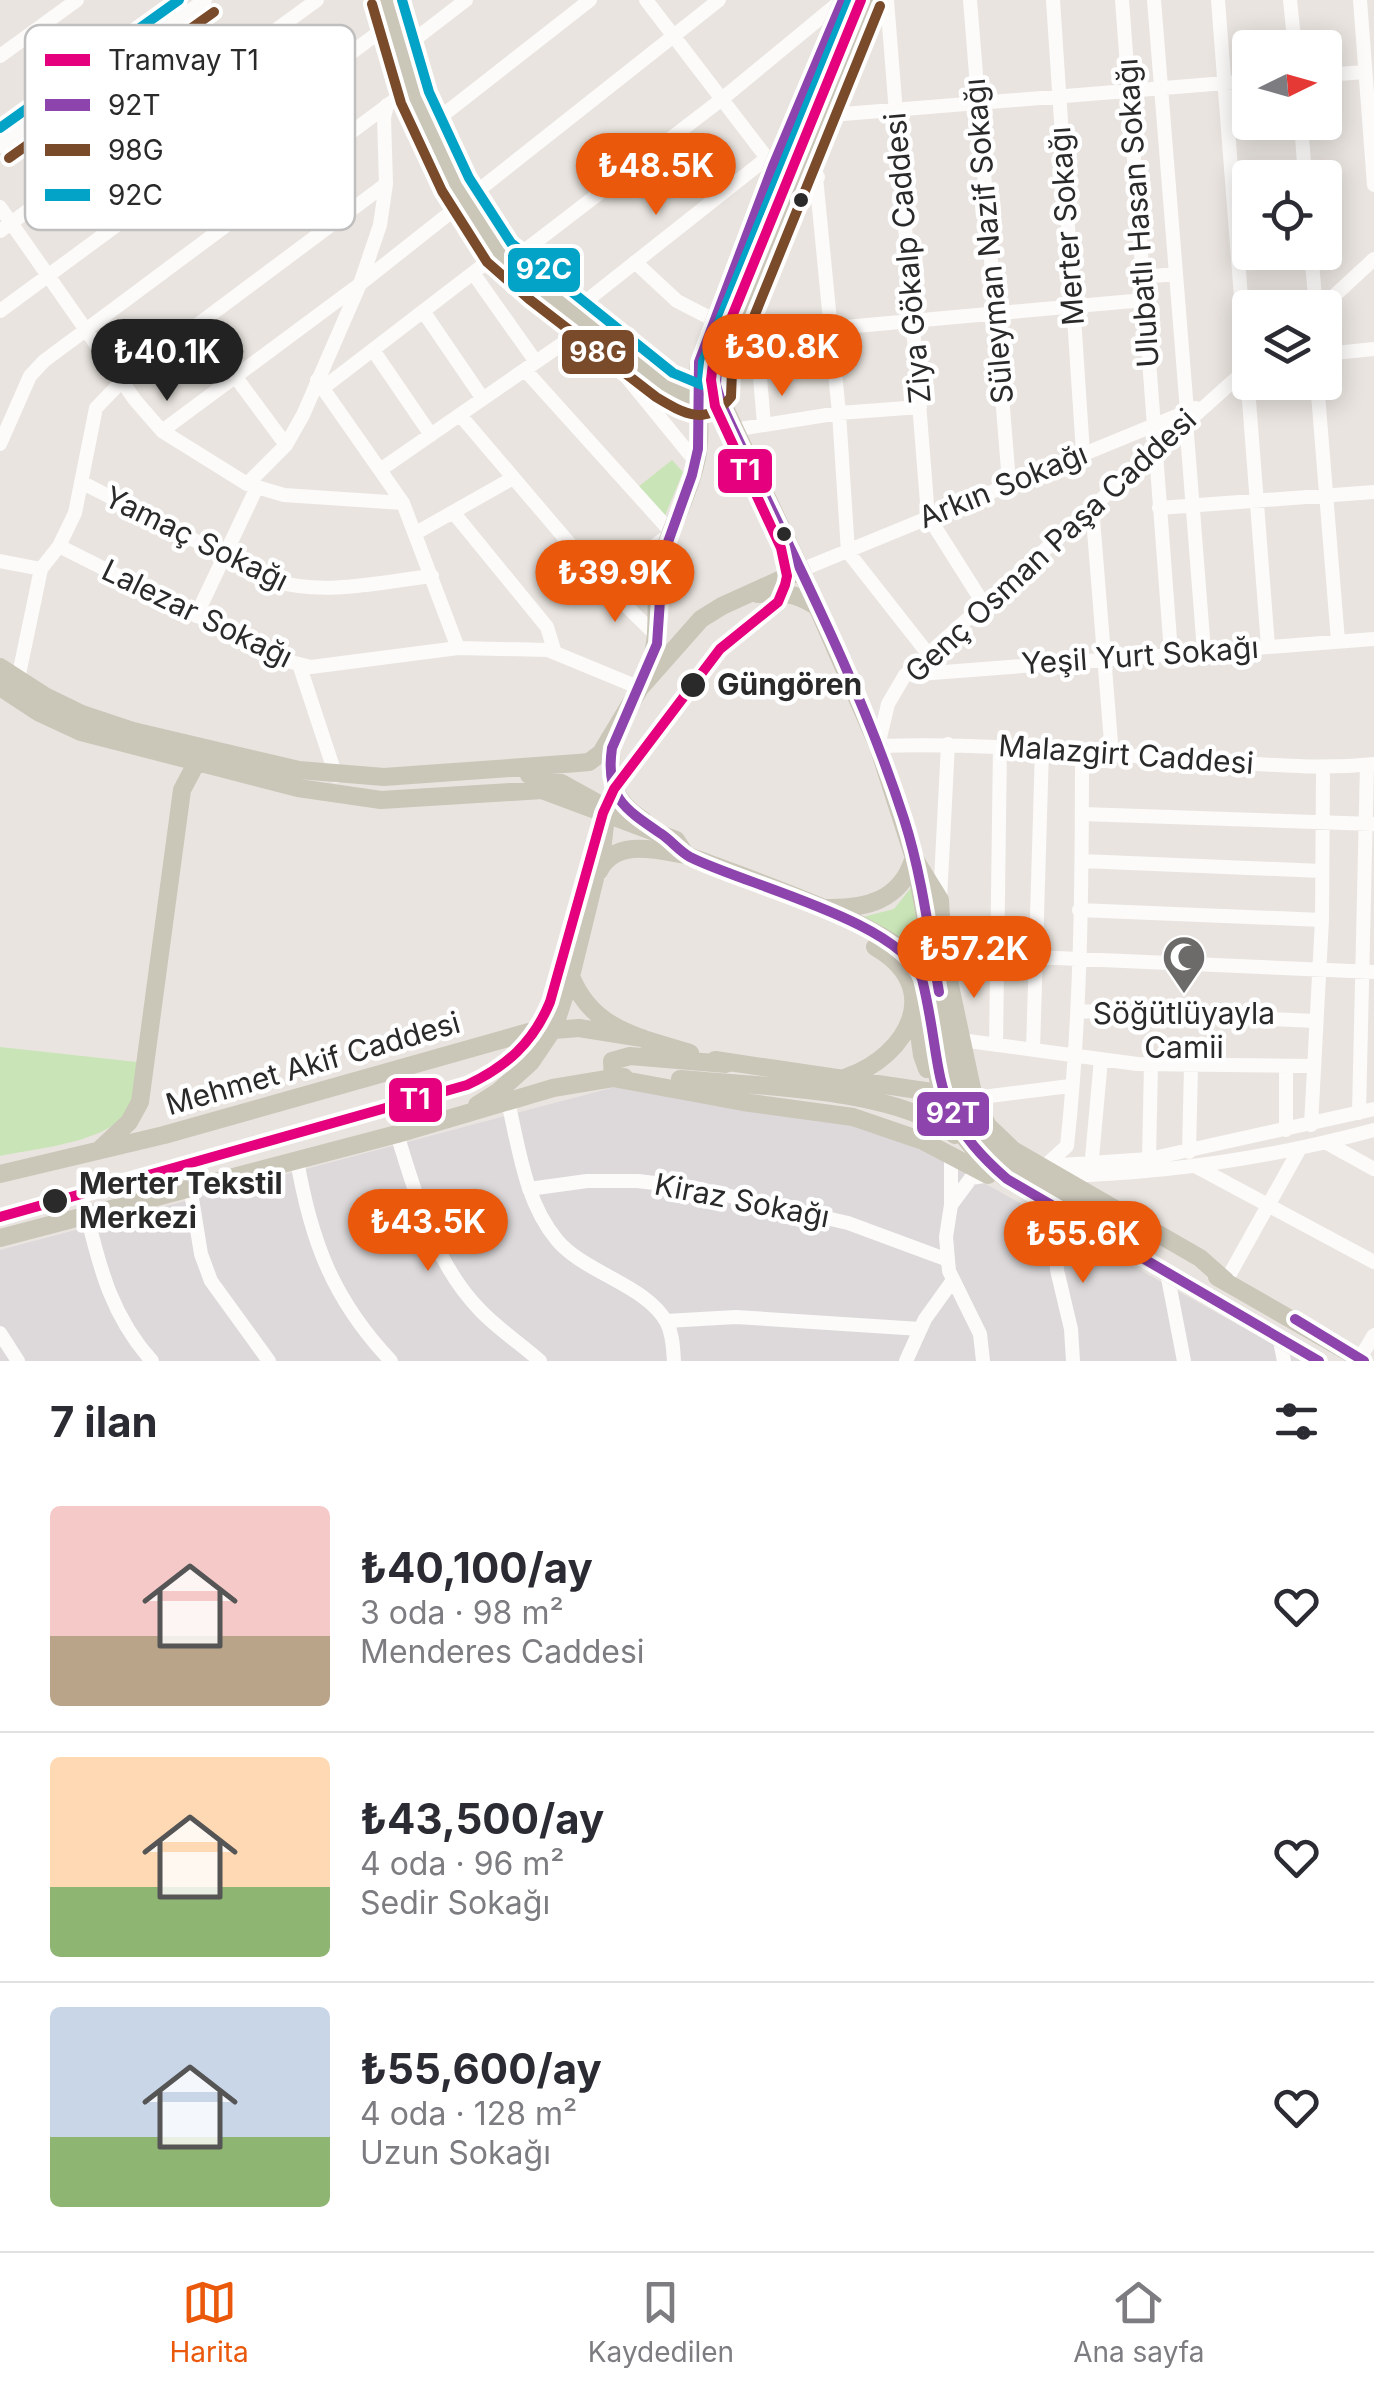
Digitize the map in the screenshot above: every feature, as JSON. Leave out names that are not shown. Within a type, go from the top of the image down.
[{"type":"main road","points":[[386,0],[428,126],[465,200],[505,257],[665,385],[697,401],[708,400],[717,391]]},
{"type":"main road","points":[[0,667],[82,714],[133,731],[336,776],[384,777],[589,762],[602,753],[640,688],[656,650],[660,568],[696,462],[700,362],[770,162],[843,0]]},
{"type":"main road","points":[[866,0],[717,368],[717,391],[878,746],[914,858],[958,1093],[977,1133],[1008,1161],[1130,1238],[1175,1280]]},
{"type":"main road","points":[[640,688],[702,619],[801,570]]},
{"type":"main road","points":[[750,595],[786,592],[814,605]]},
{"type":"main road","points":[[0,687],[38,712],[81,732],[298,788],[381,800],[542,790],[874,933],[912,958],[923,979],[941,1090],[959,1150]]},
{"type":"main road","points":[[612,739],[611,784],[625,808],[681,847]]},
{"type":"main road","points":[[96,1152],[129,1122],[140,1102],[182,790],[194,763],[207,748]]},
{"type":"main road","points":[[158,754],[182,790]]},
{"type":"main road","points":[[460,1116],[498,1091],[531,1062],[554,1028],[571,976],[604,833],[600,804],[561,783],[517,772],[480,769]]},
{"type":"main road","points":[[593,886],[604,862],[622,851],[681,847]]},
{"type":"main road","points":[[914,858],[940,900],[944,953],[963,1049],[974,1098],[988,1126],[1013,1150],[1200,1258],[1226,1281]]},
{"type":"main road","points":[[821,908],[852,908],[879,902],[896,891],[914,858]]},
{"type":"main road","points":[[821,908],[833,924],[891,956],[907,973],[922,1055],[930,1076],[948,1083],[961,1076],[963,1049]]},
{"type":"main road","points":[[571,976],[593,1014],[642,1038],[726,1064]]},
{"type":"main road","points":[[841,1078],[868,1070],[890,1054],[903,1035],[914,997]]},
{"type":"main road","name":"Mehmet Akif Caddesi","points":[[0,1174],[96,1152],[554,1028],[642,1038]]},
{"type":"main road","points":[[613,1078],[612,1061],[630,1056],[841,1078],[974,1098]]},
{"type":"main road","points":[[0,1238],[397,1134],[553,1088],[613,1078],[654,1077],[893,1105],[937,1121],[959,1150],[987,1174],[1319,1361]]},
{"type":"main road","points":[[613,1078],[853,1118],[959,1150],[1130,1238],[1226,1281],[1362,1360]]},
{"type":"main road","points":[[923,1141],[974,1148],[984,1143],[988,1126]]},
{"type":"street","points":[[43,25],[77,0]]},
{"type":"street","points":[[169,25],[204,0]]},
{"type":"street","points":[[283,25],[317,0]]},
{"type":"street","points":[[401,50],[466,0]]},
{"type":"street","points":[[428,126],[590,0]]},
{"type":"street","points":[[646,0],[770,162],[793,178],[818,177]]},
{"type":"street","points":[[162,431],[360,284],[719,0]]},
{"type":"street","points":[[320,384],[372,350],[472,273],[505,257],[722,99],[843,0]]},
{"type":"street","name":"Ziya Gökalp Caddesi","points":[[887,0],[928,516]]},
{"type":"street","name":"Süleyman Nazif Sokağı","points":[[970,0],[1009,482]]},
{"type":"street","name":"Merter Sokağı","points":[[1053,0],[1083,452]]},
{"type":"street","name":"Ulubatlı Hasan Sokağı","points":[[1122,0],[1171,653]]},
{"type":"street","points":[[1154,0],[1204,651]]},
{"type":"street","points":[[1218,0],[1241,290]]},
{"type":"street","points":[[1290,0],[1292,30]]},
{"type":"street","points":[[1360,0],[1369,54],[1365,72],[1374,185]]},
{"type":"street","points":[[355,49],[392,22]]},
{"type":"street","points":[[0,56],[25,38]]},
{"type":"street","points":[[1342,74],[1365,72]]},
{"type":"street","points":[[930,655],[848,552],[815,125],[897,110],[1232,83]]},
{"type":"street","points":[[355,129],[412,87]]},
{"type":"street","points":[[196,616],[252,485],[286,445],[320,384],[360,284],[380,226],[386,184],[387,105]]},
{"type":"street","points":[[0,146],[25,128]]},
{"type":"street","points":[[571,313],[770,162]]},
{"type":"street","points":[[355,207],[386,184]]},
{"type":"street","points":[[0,207],[6,227],[48,276],[162,431],[252,485],[284,496],[403,503]]},
{"type":"street","points":[[0,311],[110,230]]},
{"type":"street","points":[[0,444],[30,376],[84,328],[217,230]]},
{"type":"street","points":[[18,679],[41,569],[59,546],[75,513],[96,408],[122,381],[324,230]]},
{"type":"street","points":[[1339,290],[1374,259]]},
{"type":"street","points":[[635,262],[677,302],[714,320]]},
{"type":"street","points":[[472,273],[531,366],[672,533],[603,583]]},
{"type":"street","points":[[1142,277],[1175,274]]},
{"type":"street","points":[[752,278],[764,424]]},
{"type":"street","points":[[757,336],[1144,300]]},
{"type":"street","points":[[422,312],[483,399]]},
{"type":"street","points":[[380,470],[588,326]]},
{"type":"street","points":[[607,341],[616,364],[696,462]]},
{"type":"street","points":[[1342,352],[1374,349]]},
{"type":"street","points":[[372,350],[431,435]]},
{"type":"street","points":[[235,376],[286,445]]},
{"type":"street","name":"Arkın Sokağı","points":[[801,570],[1083,452],[1186,416],[1232,382]]},
{"type":"street","points":[[320,384],[403,503],[458,648]]},
{"type":"street","points":[[1250,400],[1268,646]]},
{"type":"street","points":[[1318,400],[1338,641]]},
{"type":"street","points":[[734,430],[839,413],[920,407]]},
{"type":"street","points":[[460,415],[603,583],[657,636]]},
{"type":"street","name":"Genç Osman Paşa Caddesi","points":[[878,746],[888,704],[905,675],[1186,416]]},
{"type":"street","points":[[416,533],[513,478]]},
{"type":"street","name":"Yamaç Sokağı","points":[[80,482],[274,581],[298,588],[322,589],[432,576]]},
{"type":"street","points":[[1159,508],[1374,492]]},
{"type":"street","points":[[1092,506],[1112,755]]},
{"type":"street","points":[[454,512],[547,626],[555,653]]},
{"type":"street","points":[[928,516],[982,603]]},
{"type":"street","name":"Lalezar Sokağı","points":[[59,546],[299,664],[312,666],[458,648],[555,653],[640,688]]},
{"type":"street","points":[[0,561],[41,569]]},
{"type":"street","name":"Yeşil Yurt Sokağı","points":[[905,675],[1374,639]]},
{"type":"street","points":[[299,664],[336,776]]},
{"type":"street","points":[[940,900],[948,744]]},
{"type":"street","name":"Malazgirt Caddesi","points":[[878,746],[1042,748],[1324,768],[1370,764]]},
{"type":"street","points":[[996,1045],[1000,746]]},
{"type":"street","points":[[1032,1050],[1042,748]]},
{"type":"street","points":[[1053,1171],[1067,1146],[1075,1056],[1082,752]]},
{"type":"street","points":[[1091,1168],[1189,1152],[1367,1111],[1370,764]]},
{"type":"street","points":[[1312,1125],[1322,920],[1324,768]]},
{"type":"street","points":[[1082,814],[1369,824]]},
{"type":"street","points":[[1082,862],[1321,871]]},
{"type":"street","points":[[1079,910],[1322,920]]},
{"type":"street","points":[[944,953],[1368,972]]},
{"type":"street","points":[[1078,1011],[1316,1020]]},
{"type":"street","points":[[963,1049],[996,1045],[1191,1066],[1314,1066]]},
{"type":"street","points":[[1091,1168],[1101,1059]]},
{"type":"street","points":[[1149,1159],[1151,1064]]},
{"type":"street","points":[[1189,1152],[1191,1066]]},
{"type":"street","points":[[1286,1067],[1286,1130]]},
{"type":"street","points":[[974,1098],[1070,1086]]},
{"type":"street","points":[[508,1102],[529,1189],[556,1239],[574,1256],[652,1304],[666,1321],[674,1361]]},
{"type":"street","points":[[951,1205],[971,1178],[987,1174],[1197,1167],[1299,1150],[1374,1130]]},
{"type":"street","points":[[397,1134],[430,1234],[453,1274],[480,1310],[540,1361]]},
{"type":"street","points":[[1327,1143],[1374,1169]]},
{"type":"street","points":[[959,1150],[946,1236],[948,1260],[953,1280],[980,1334],[983,1361]]},
{"type":"street","points":[[1226,1281],[1299,1150]]},
{"type":"street","points":[[297,1160],[305,1206],[324,1264],[364,1332],[390,1361]]},
{"type":"street","points":[[1197,1167],[1374,1262]]},
{"type":"street","name":"Kiraz Sokağı","points":[[529,1189],[587,1181],[638,1181],[695,1188],[848,1223],[948,1260]]},
{"type":"street","points":[[190,1186],[202,1254],[212,1281],[270,1361]]},
{"type":"street","points":[[87,1214],[97,1257],[127,1334],[152,1361]]},
{"type":"street","points":[[1052,1214],[1056,1270],[1071,1329],[1074,1361]]},
{"type":"street","points":[[906,1361],[920,1329],[953,1280]]},
{"type":"street","points":[[1175,1280],[1184,1361]]},
{"type":"street","points":[[666,1321],[736,1316],[920,1329]]},
{"type":"street","points":[[0,1333],[18,1361]]},
{"type":"street","points":[[1362,1360],[1374,1335]]},
{"type":"street","points":[[1278,1336],[1284,1361]]},
{"type":"shaded area","name":"Merter Tekstil Merkezi","points":[[615,1087],[854,1124],[934,1155],[1303,1361],[0,1361],[0,1250]]},
{"type":"green space","points":[[672,460],[683,472],[664,518],[638,487]]},
{"type":"green space","points":[[914,884],[930,976],[859,918],[894,909]]},
{"type":"green space","points":[[0,1047],[137,1062],[133,1101],[126,1115],[96,1134],[0,1156]]},
{"type":"tram line","name":"T1","points":[[0,1217],[467,1085],[506,1062],[527,1042],[550,1002],[603,813],[614,789],[720,649],[778,602],[785,585],[781,548],[715,406],[713,363],[861,0]]},
{"type":"transit line","name":"92C","points":[[144,25],[179,0]]},
{"type":"transit line","name":"92C","points":[[402,0],[429,92],[469,178],[511,243],[673,373],[702,385],[703,362],[850,0]]},
{"type":"transit line","name":"92T","points":[[843,0],[773,166],[699,362],[698,449],[663,556],[657,644],[612,748],[614,789],[627,808],[690,857],[854,922],[885,939],[908,958],[922,979],[943,1088],[951,1110],[963,1132],[1007,1179],[1319,1361]]},
{"type":"transit line","name":"98G","points":[[372,4],[401,103],[442,191],[487,262],[656,397],[695,415],[713,412],[731,397],[732,371],[880,6]]},
{"type":"transit line","name":"98G","points":[[196,25],[214,12]]},
{"type":"transit line","name":"92C","points":[[0,128],[25,110]]},
{"type":"transit line","name":"98G","points":[[9,158],[25,147]]},
{"type":"transit line","name":"92T","points":[[717,368],[716,385],[722,405],[843,661],[886,766],[916,862],[939,992]]},
{"type":"transit line","name":"92T","points":[[1295,1319],[1364,1361]]},
{"type":"place","name":"Güngören","points":[[693,685]]},
{"type":"place","name":"Söğütlüyayla Camii","points":[[1184,995]]},
{"type":"place","name":"Merter Tekstil Merkezi","points":[[55,1201]]}]
